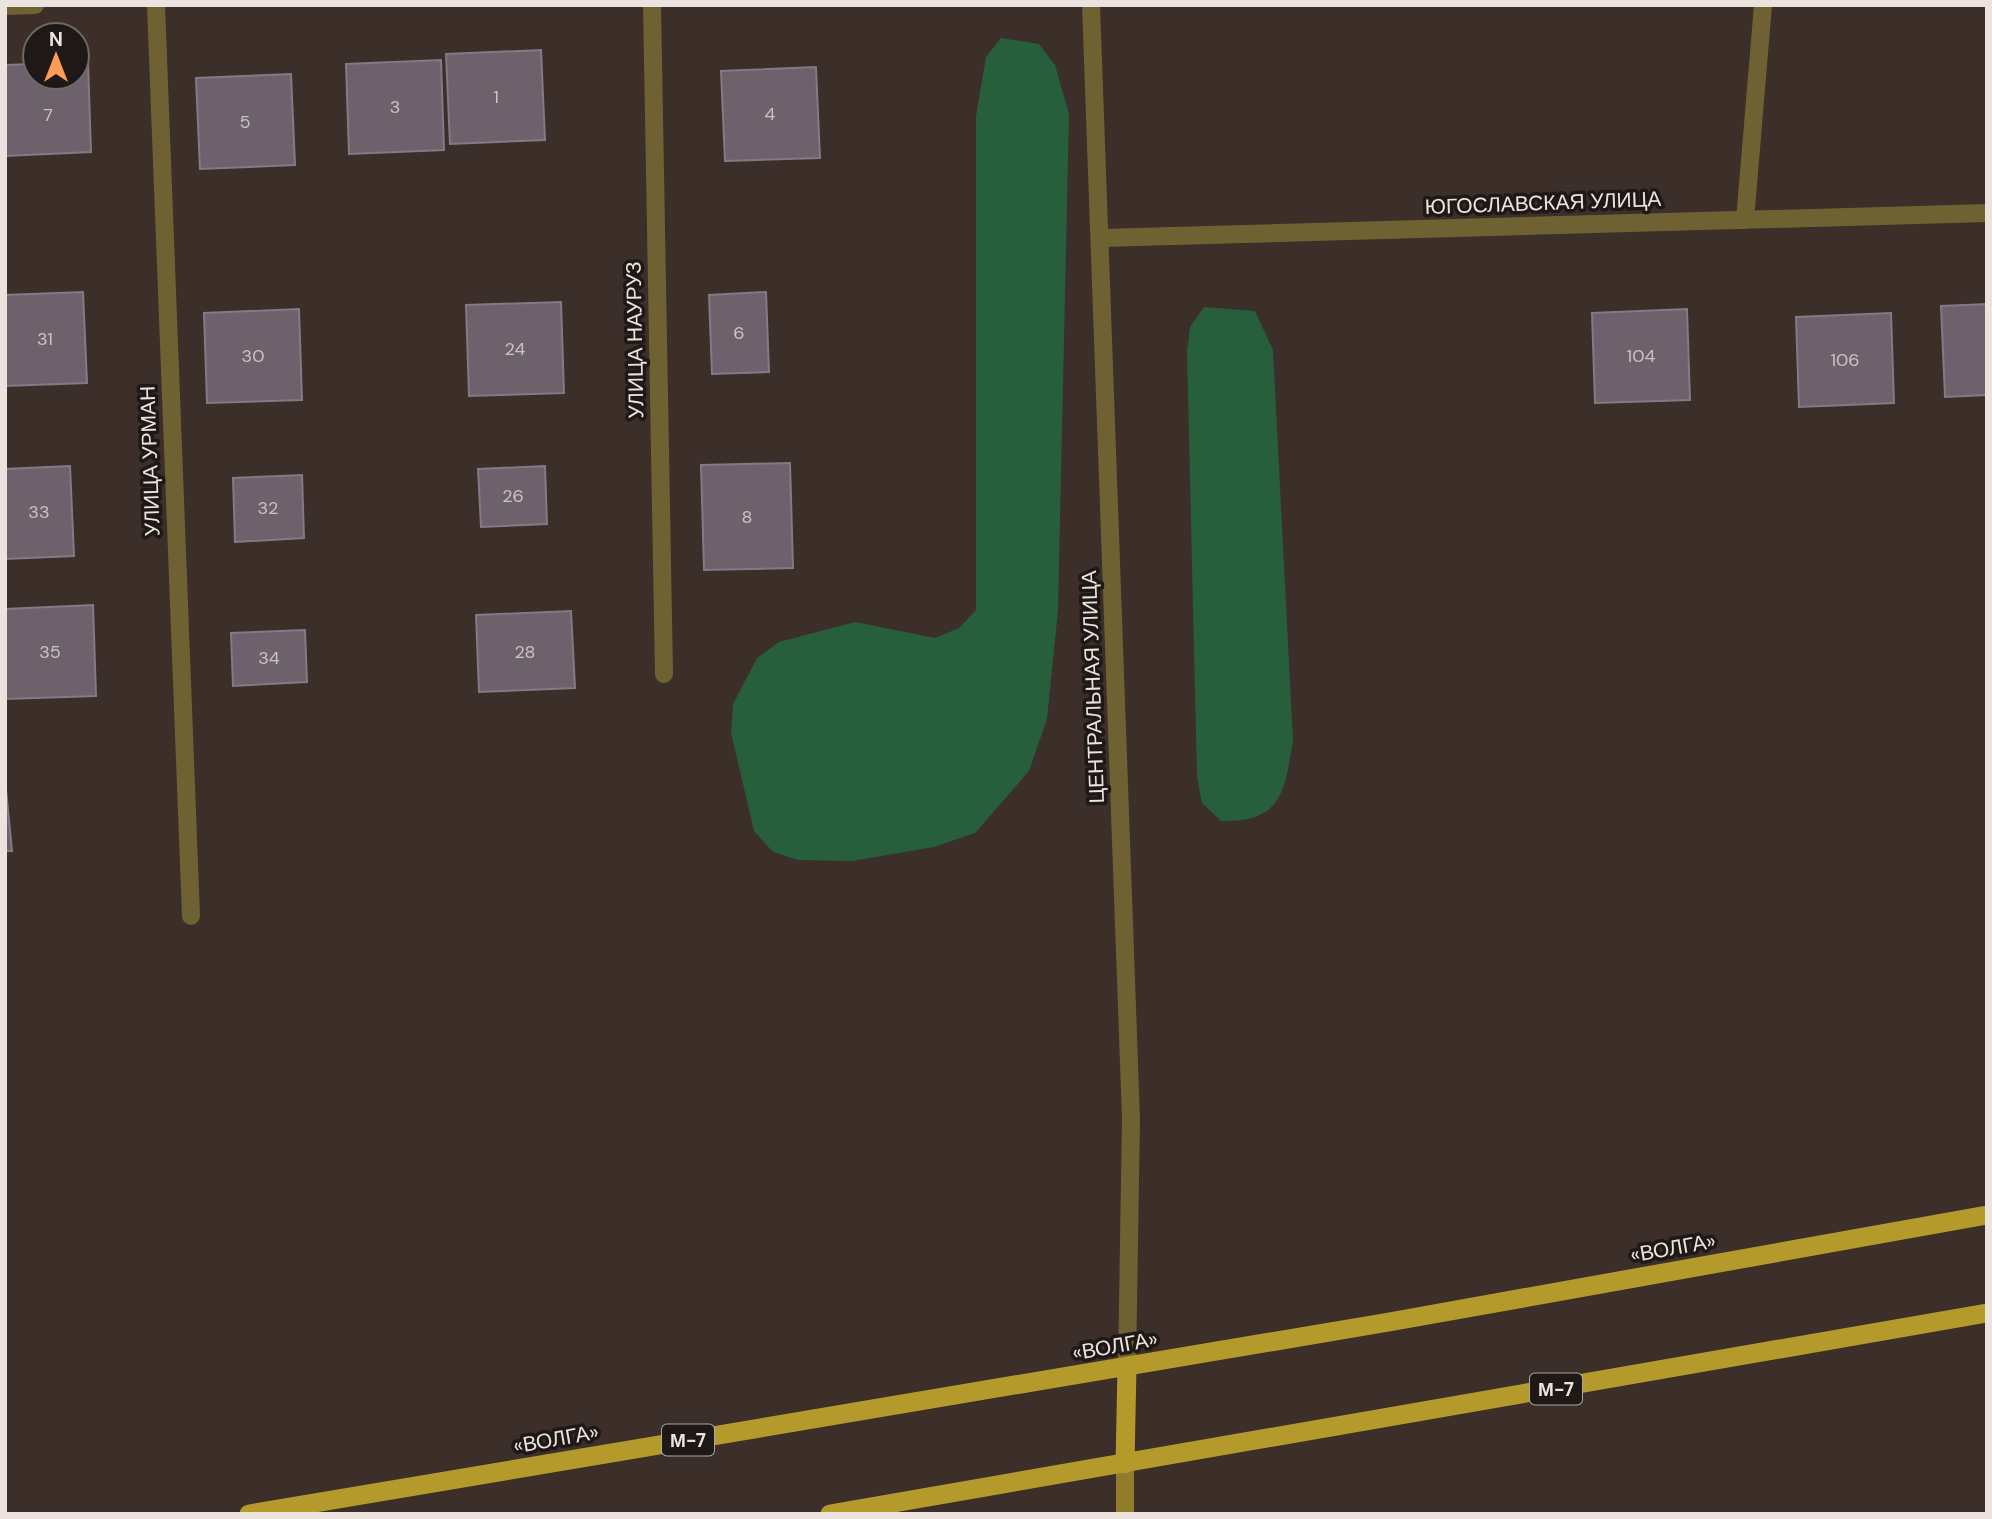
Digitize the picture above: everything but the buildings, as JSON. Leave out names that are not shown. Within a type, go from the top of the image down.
[{"type":"highway","name":"«ВОЛГА»","points":[[249,1514],[1127,1367],[1987,1214]]},
{"type":"highway","name":"М-7","points":[[830,1514],[1987,1312]]},
{"type":"highway","points":[[1125,1464],[1127,1367]]},
{"type":"main road","points":[[1125,1464],[1125,1514]]},
{"type":"street","points":[[5,6],[35,5]]},
{"type":"street","name":"УЛИЦА УРМАН","points":[[156,5],[191,916]]},
{"type":"street","name":"УЛИЦА НАУРУЗ","points":[[652,5],[664,674]]},
{"type":"street","name":"ЦЕНТРАЛЬНАЯ УЛИЦА","points":[[1091,5],[1131,1119],[1127,1367]]},
{"type":"street","points":[[1745,220],[1763,5]]},
{"type":"street","name":"ЮГОСЛАВСКАЯ УЛИЦА","points":[[1100,238],[1987,213]]},
{"type":"green space","points":[[1001,38],[1039,44],[1055,65],[1069,114],[1058,610],[1047,719],[1029,771],[975,833],[934,847],[852,861],[798,860],[773,852],[754,831],[731,733],[733,704],[757,658],[779,642],[855,622],[935,638],[959,628],[976,610],[976,116],[986,57]]},
{"type":"green space","points":[[1204,307],[1255,311],[1273,350],[1293,741],[1287,776],[1276,801],[1268,810],[1257,816],[1241,820],[1221,821],[1202,803],[1197,777],[1187,352],[1190,327]]}]
